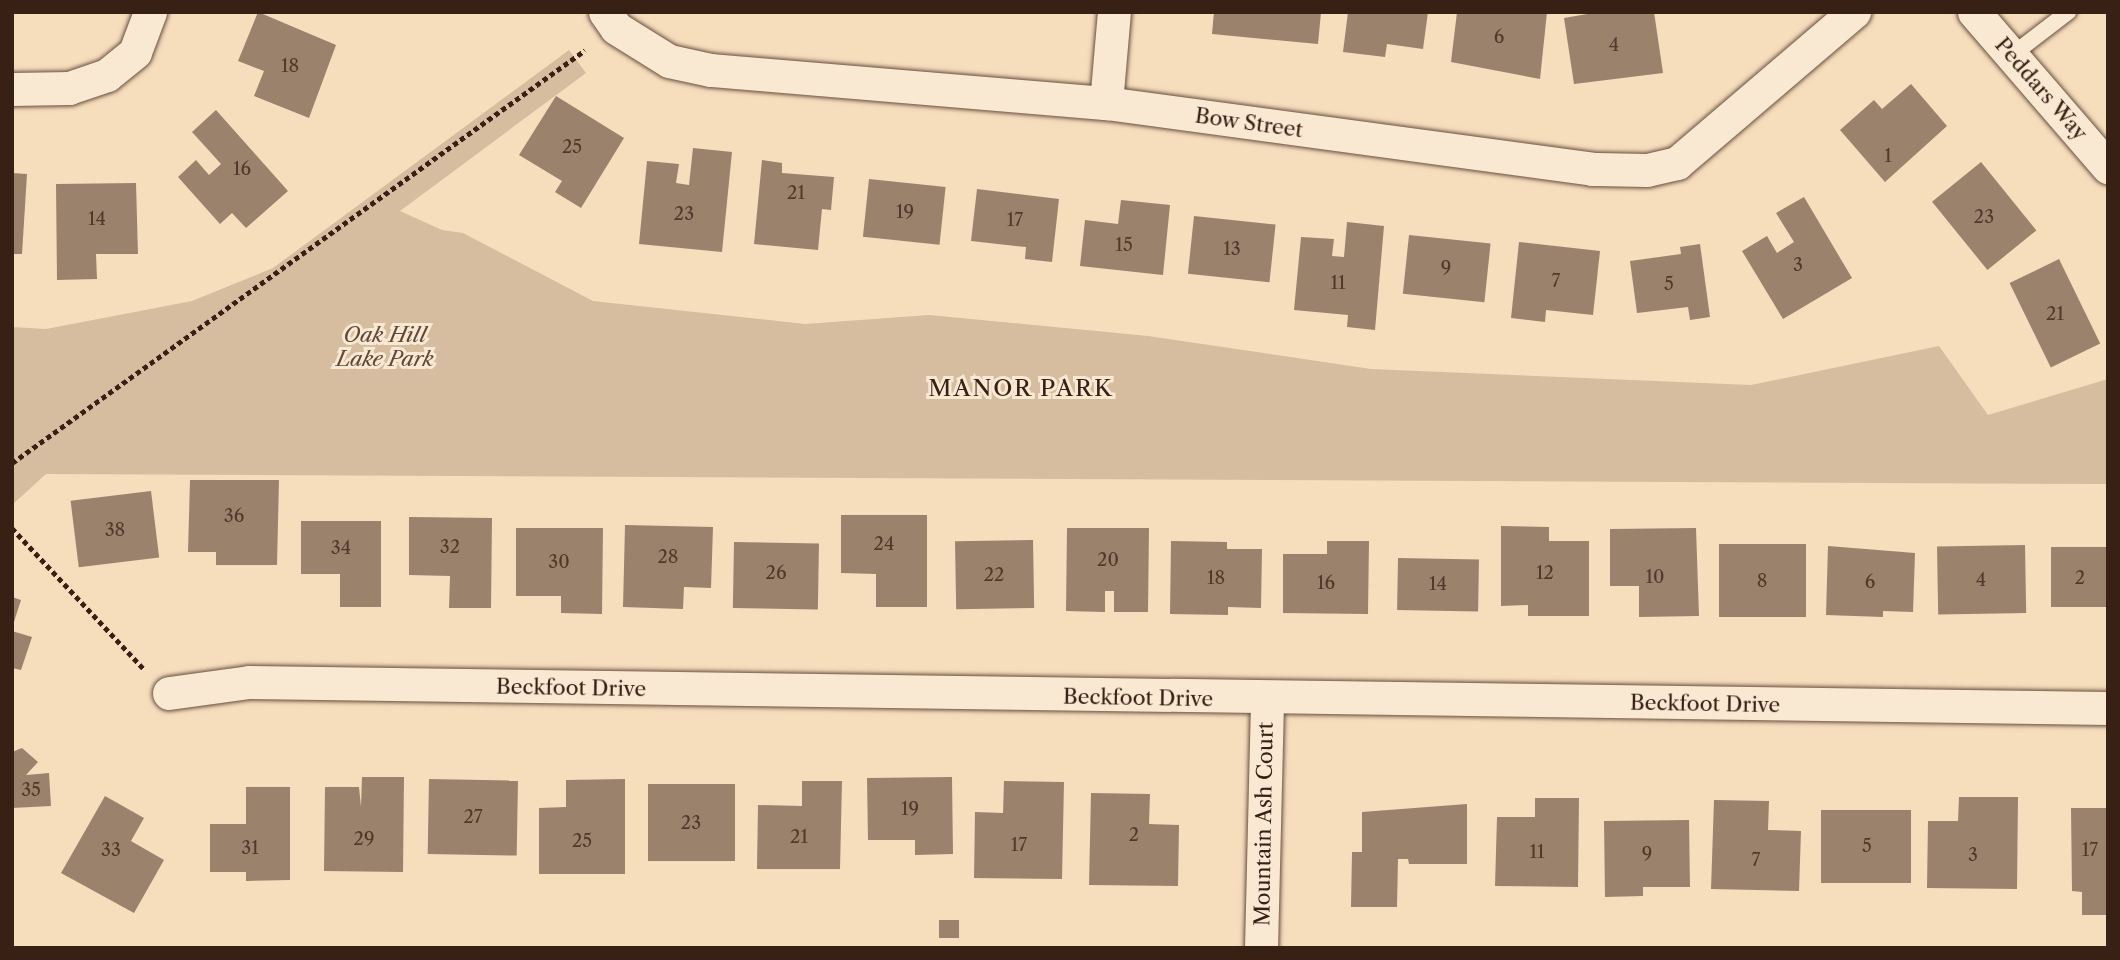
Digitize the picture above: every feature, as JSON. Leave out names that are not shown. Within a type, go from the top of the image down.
[{"type":"street","points":[[12,89],[69,88],[107,75],[135,52],[150,12]]},
{"type":"street","points":[[1107,103],[1114,12]]},
{"type":"street","name":"Bow Street","points":[[610,20],[668,61],[711,70],[1107,103],[1592,169],[1647,170],[1677,163],[1854,12]]},
{"type":"street","name":"Peddars Way","points":[[1974,12],[2108,167]]},
{"type":"street","name":"Beckfoot Drive","points":[[169,693],[249,682],[1267,700],[2108,708]]},
{"type":"street","name":"Mountain Ash Court","points":[[1261,948],[1267,700]]},
{"type":"lane","points":[[2012,55],[2068,12]]},
{"type":"path","points":[[12,463],[610,20]]},
{"type":"path","points":[[12,528],[169,693]]},
{"type":"green space","name":"Oak Hill Lake Park","points":[[569,50],[586,73],[400,211],[442,230],[463,233],[593,301],[805,324],[929,315],[1148,336],[1371,369],[1751,385],[1939,346],[1988,415],[2108,379],[2108,484],[46,474],[12,505],[12,327],[46,329],[192,301],[273,268]]},
{"type":"building","points":[[258,12],[336,45],[309,118],[254,96],[264,71],[238,61]]},
{"type":"building","points":[[1214,12],[1321,12],[1318,44],[1212,34]]},
{"type":"building","points":[[1348,12],[1428,12],[1423,49],[1387,44],[1385,57],[1343,52]]},
{"type":"building","points":[[1457,12],[1547,12],[1540,79],[1451,62]]},
{"type":"building","points":[[1599,12],[1654,12],[1663,73],[1574,84],[1564,18]]},
{"type":"building","points":[[1911,84],[1947,126],[1885,182],[1840,130],[1874,100],[1882,109]]},
{"type":"building","points":[[556,96],[624,138],[581,208],[555,192],[562,181],[519,155]]},
{"type":"building","points":[[216,110],[288,191],[246,228],[232,213],[220,224],[178,177],[196,160],[209,175],[221,164],[192,132]]},
{"type":"building","points":[[693,148],[732,152],[722,252],[639,244],[647,161],[679,164],[676,183],[689,185]]},
{"type":"building","points":[[762,160],[782,163],[782,173],[834,177],[831,210],[822,209],[818,250],[754,244]]},
{"type":"building","points":[[1981,162],[2036,230],[1987,270],[1932,202]]},
{"type":"building","points":[[12,173],[27,174],[22,254],[12,254]]},
{"type":"building","points":[[869,179],[946,187],[940,245],[863,237]]},
{"type":"building","points":[[136,183],[138,254],[96,254],[97,279],[57,280],[56,184]]},
{"type":"building","points":[[977,189],[1059,199],[1052,262],[1025,259],[1026,247],[971,241]]},
{"type":"building","points":[[1804,197],[1852,278],[1783,319],[1742,251],[1767,236],[1777,253],[1794,242],[1776,213]]},
{"type":"building","points":[[1121,200],[1170,205],[1163,275],[1080,266],[1085,220],[1118,224]]},
{"type":"building","points":[[1194,216],[1276,225],[1269,282],[1188,274]]},
{"type":"building","points":[[1347,222],[1384,226],[1375,330],[1347,327],[1348,315],[1294,310],[1301,237],[1334,239],[1332,256],[1344,257]]},
{"type":"building","points":[[1409,235],[1491,244],[1484,302],[1403,294]]},
{"type":"building","points":[[1519,242],[1600,251],[1593,315],[1546,310],[1545,322],[1511,318]]},
{"type":"building","points":[[1700,244],[1710,317],[1690,320],[1688,307],[1637,313],[1630,261],[1681,254],[1680,247]]},
{"type":"building","points":[[2059,259],[2100,343],[2051,368],[2010,283]]},
{"type":"building","points":[[190,480],[279,480],[277,565],[216,565],[216,552],[188,552]]},
{"type":"building","points":[[151,491],[159,558],[79,567],[71,501]]},
{"type":"building","points":[[841,515],[927,515],[927,607],[876,607],[876,574],[841,573]]},
{"type":"building","points":[[409,517],[492,518],[491,608],[449,608],[450,576],[409,575]]},
{"type":"building","points":[[301,521],[381,521],[381,607],[340,607],[340,574],[301,574]]},
{"type":"building","points":[[625,525],[713,527],[711,588],[684,587],[683,609],[623,607]]},
{"type":"building","points":[[1501,526],[1549,527],[1549,541],[1589,541],[1589,616],[1528,616],[1528,605],[1501,606]]},
{"type":"building","points":[[516,528],[603,528],[602,614],[561,613],[561,596],[516,596]]},
{"type":"building","points":[[1067,528],[1149,528],[1148,612],[1114,612],[1114,591],[1105,591],[1105,612],[1066,611]]},
{"type":"building","points":[[1696,528],[1699,616],[1639,617],[1639,586],[1610,586],[1610,529]]},
{"type":"building","points":[[1033,540],[1034,608],[956,609],[955,541]]},
{"type":"building","points":[[1171,541],[1227,542],[1227,549],[1262,549],[1261,608],[1228,607],[1228,615],[1170,614]]},
{"type":"building","points":[[1327,541],[1369,541],[1368,614],[1283,613],[1283,554],[1327,554]]},
{"type":"building","points":[[734,542],[819,543],[818,609],[733,608]]},
{"type":"building","points":[[1719,544],[1806,544],[1806,617],[1719,617]]},
{"type":"building","points":[[2025,545],[2026,613],[1938,615],[1937,547]]},
{"type":"building","points":[[1828,546],[1915,553],[1913,612],[1883,611],[1883,617],[1826,615]]},
{"type":"building","points":[[2051,547],[2108,547],[2108,607],[2051,607]]},
{"type":"building","points":[[1398,558],[1479,559],[1478,611],[1397,610]]},
{"type":"building","points":[[12,597],[21,600],[13,625],[12,625]]},
{"type":"building","points":[[12,631],[32,637],[21,670],[12,668]]},
{"type":"building","points":[[22,748],[38,762],[26,775],[49,773],[51,806],[12,808],[12,752]]},
{"type":"building","points":[[362,777],[404,777],[403,872],[324,871],[325,787],[359,787],[361,807]]},
{"type":"building","points":[[952,777],[953,854],[915,855],[915,840],[868,840],[867,778]]},
{"type":"building","points":[[429,779],[518,781],[517,856],[428,854]]},
{"type":"building","points":[[625,779],[625,874],[539,874],[539,808],[566,807],[566,780]]},
{"type":"building","points":[[802,781],[842,781],[840,869],[757,869],[758,805],[802,806]]},
{"type":"building","points":[[1004,781],[1064,782],[1062,879],[974,878],[975,812],[1003,813]]},
{"type":"building","points":[[648,784],[735,784],[735,861],[648,861]]},
{"type":"building","points":[[246,787],[290,787],[290,880],[246,881],[246,872],[210,872],[210,824],[246,824]]},
{"type":"building","points":[[1091,793],[1150,794],[1149,824],[1179,825],[1178,886],[1089,885]]},
{"type":"building","points":[[105,796],[144,818],[131,841],[164,860],[134,913],[61,873]]},
{"type":"building","points":[[1959,797],[2018,797],[2017,889],[1927,888],[1928,821],[1958,821]]},
{"type":"building","points":[[1535,798],[1579,798],[1578,887],[1495,886],[1497,817],[1535,817]]},
{"type":"building","points":[[1714,800],[1769,801],[1768,830],[1801,831],[1799,891],[1711,889]]},
{"type":"building","points":[[1467,804],[1467,864],[1409,864],[1408,859],[1398,859],[1397,907],[1351,907],[1352,852],[1362,852],[1362,812]]},
{"type":"building","points":[[2071,808],[2108,808],[2108,915],[2082,915],[2082,892],[2072,891]]},
{"type":"building","points":[[1821,810],[1911,810],[1911,883],[1821,883]]},
{"type":"building","points":[[1689,820],[1690,887],[1643,887],[1643,896],[1605,897],[1604,821]]},
{"type":"building","points":[[939,920],[959,920],[959,938],[939,938]]},
{"type":"district","name":"MANOR PARK","points":[[1021,388]]}]
